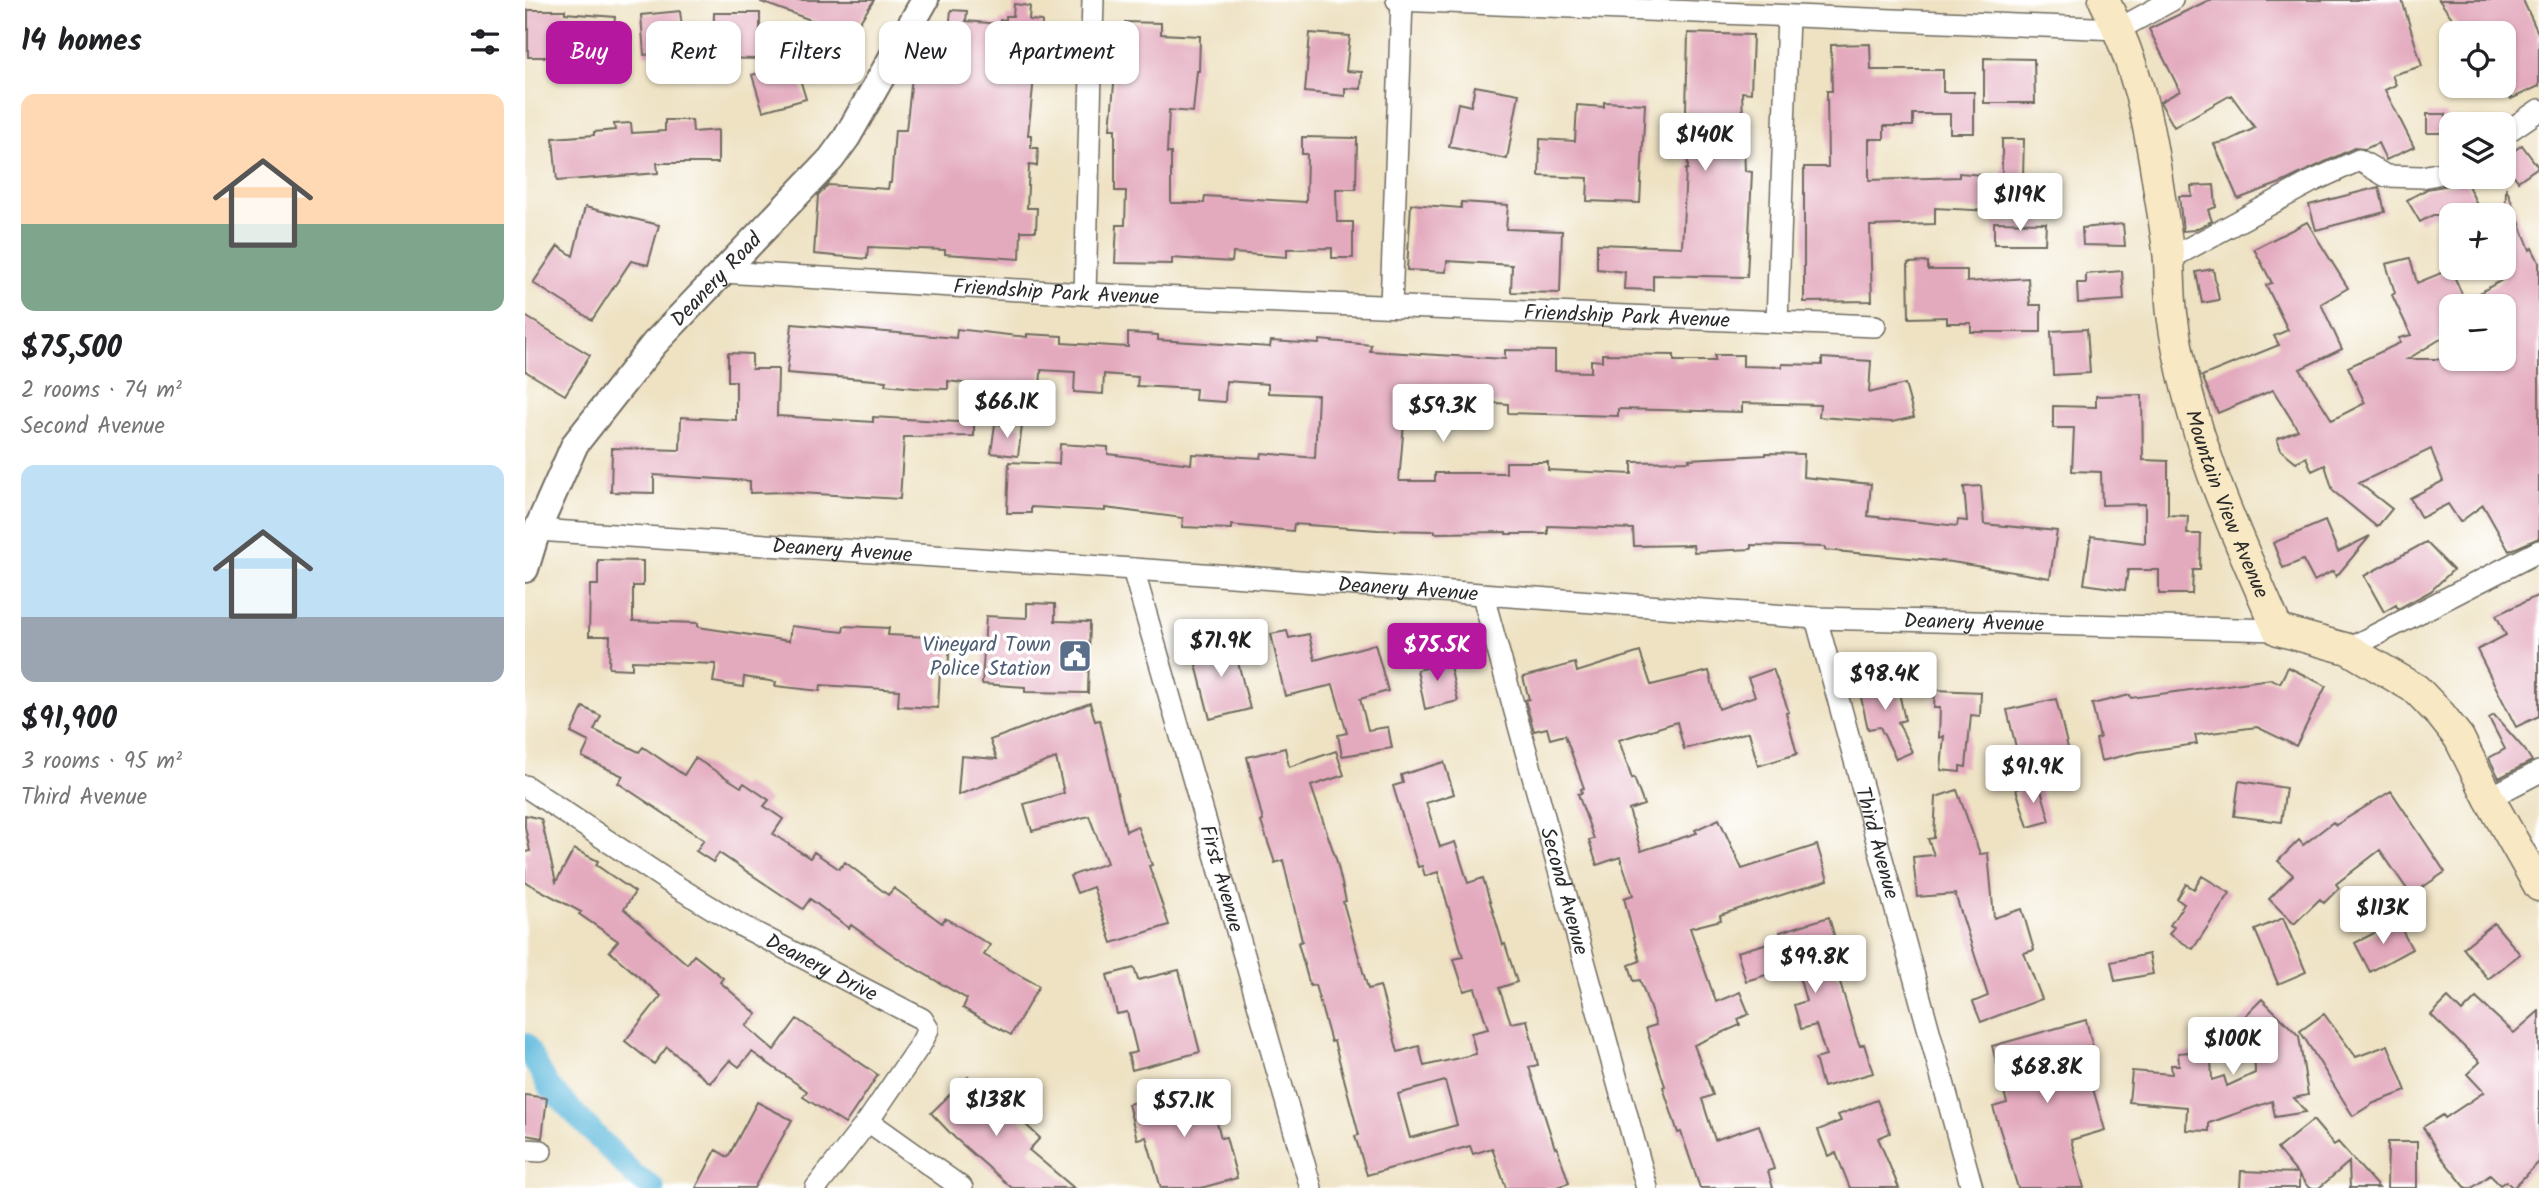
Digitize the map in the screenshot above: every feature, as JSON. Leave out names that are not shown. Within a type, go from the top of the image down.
[{"type":"main road","name":"Mountain View Avenue","points":[[2104,0],[2119,29],[2139,83],[2150,129],[2169,259],[2172,314],[2201,444],[2226,514],[2278,630]]},
{"type":"main road","points":[[2278,630],[2348,649],[2416,689],[2459,738],[2539,886]]},
{"type":"street","name":"Deanery Road","points":[[525,569],[537,530],[575,444],[654,344],[831,159],[847,137],[925,0]]},
{"type":"street","points":[[1086,294],[1093,0]]},
{"type":"street","points":[[1391,306],[1400,0],[2119,29],[2172,0]]},
{"type":"street","points":[[1777,322],[1788,16]]},
{"type":"street","points":[[2516,126],[2539,110]]},
{"type":"street","points":[[2169,259],[2311,182],[2359,160],[2386,176],[2422,177],[2439,174]]},
{"type":"street","name":"Friendship Park Avenue","points":[[723,272],[1086,294],[1875,326]]},
{"type":"street","name":"Deanery Avenue","points":[[537,530],[1816,618],[2278,630]]},
{"type":"street","points":[[2348,649],[2539,551]]},
{"type":"street","name":"First Avenue","points":[[1133,569],[1311,1188]]},
{"type":"street","name":"Second Avenue","points":[[1483,596],[1647,1188]]},
{"type":"street","name":"Third Avenue","points":[[1816,618],[1972,1188]]},
{"type":"street","points":[[2489,797],[2539,772]]},
{"type":"street","name":"Deanery Drive","points":[[525,786],[674,885],[740,925],[922,1019],[928,1029],[922,1042],[868,1121]]},
{"type":"street","points":[[816,1188],[868,1121],[962,1188]]},
{"type":"building","points":[[874,0],[860,21],[813,21],[761,2]]},
{"type":"building","points":[[2209,0],[2402,0],[2422,66],[2392,75],[2396,85],[2385,90],[2414,147],[2386,160],[2378,143],[2365,149],[2354,148],[2283,182],[2238,199],[2214,144],[2228,141],[2255,128],[2231,95],[2174,127],[2160,102],[2180,91],[2149,29]]},
{"type":"building","points":[[2439,0],[2523,0],[2539,35],[2539,86],[2516,97],[2516,21],[2454,21]]},
{"type":"building","points":[[1014,4],[1030,6],[1029,20],[1042,21],[1000,21],[1006,20],[1006,16],[1013,16]]},
{"type":"building","points":[[528,10],[565,10],[565,13],[615,17],[615,21],[546,21],[546,57],[528,57]]},
{"type":"building","points":[[951,10],[967,11],[966,21],[950,21]]},
{"type":"building","points":[[680,11],[681,21],[646,21],[644,55],[641,15]]},
{"type":"building","points":[[714,13],[760,13],[760,21],[755,21],[755,59],[741,59],[741,21],[714,21]]},
{"type":"building","points":[[971,21],[985,23],[985,84],[1033,84],[1028,135],[1031,135],[1031,148],[1038,148],[1037,166],[1029,165],[1027,208],[1037,208],[1036,231],[1021,231],[1020,259],[945,254],[945,250],[868,247],[867,259],[814,254],[818,195],[828,185],[888,189],[891,183],[895,130],[906,130],[911,84],[971,84]]},
{"type":"building","points":[[1139,22],[1161,23],[1161,34],[1200,36],[1199,71],[1193,112],[1169,110],[1167,153],[1171,153],[1171,203],[1204,203],[1205,196],[1306,202],[1307,154],[1302,154],[1302,137],[1357,138],[1356,189],[1336,189],[1337,222],[1353,222],[1353,258],[1332,258],[1332,248],[1287,249],[1287,257],[1233,253],[1232,262],[1172,258],[1172,264],[1115,263],[1117,225],[1125,225],[1126,191],[1115,191],[1115,129],[1110,129],[1114,84],[1139,84]]},
{"type":"building","points":[[1310,33],[1350,36],[1346,71],[1362,72],[1361,89],[1345,88],[1345,96],[1305,92]]},
{"type":"building","points":[[1688,33],[1753,35],[1751,93],[1742,92],[1745,171],[1752,172],[1747,277],[1653,275],[1653,290],[1624,289],[1625,272],[1597,269],[1597,244],[1682,247],[1688,169]]},
{"type":"building","points":[[1870,44],[1871,70],[1943,70],[1943,92],[1974,92],[1974,133],[1950,133],[1950,114],[1913,114],[1913,126],[1884,126],[1884,139],[1869,139],[1869,180],[1959,177],[1959,173],[1994,176],[1992,211],[1935,208],[1935,224],[1870,226],[1872,301],[1804,302],[1804,167],[1828,167],[1827,91],[1832,91],[1831,45]]},
{"type":"building","points":[[1984,58],[2034,59],[2035,103],[1984,103]]},
{"type":"building","points":[[755,74],[755,84],[801,84],[806,99],[763,111],[752,75]]},
{"type":"building","points":[[1475,86],[1519,94],[1507,159],[1449,147],[1458,103],[1471,106]]},
{"type":"building","points":[[1604,102],[1645,104],[1640,203],[1587,201],[1588,178],[1539,176],[1540,139],[1575,141],[1577,105],[1604,107]]},
{"type":"building","points":[[2427,114],[2439,114],[2439,133],[2427,133]]},
{"type":"building","points":[[665,120],[692,120],[693,132],[718,130],[718,163],[657,163],[658,173],[557,181],[553,138],[594,135],[594,132],[615,130],[614,124],[631,123],[632,133],[665,131]]},
{"type":"building","points":[[2002,139],[2024,139],[2023,176],[2002,175]]},
{"type":"building","points":[[2522,145],[2538,167],[2518,181],[2516,178],[2516,149]]},
{"type":"building","points":[[2214,185],[2216,207],[2208,210],[2212,221],[2194,230],[2183,231],[2179,196],[2192,196],[2191,186]]},
{"type":"building","points":[[2379,187],[2385,212],[2316,230],[2309,205]]},
{"type":"building","points":[[2439,187],[2439,189],[2470,189],[2476,203],[2439,203],[2439,215],[2420,222],[2407,200],[2427,189]]},
{"type":"building","points":[[2507,189],[2512,203],[2506,203]]},
{"type":"building","points":[[1461,202],[1508,205],[1506,229],[1562,231],[1560,293],[1511,292],[1512,265],[1447,261],[1446,272],[1407,270],[1411,204],[1461,208]]},
{"type":"building","points":[[585,207],[659,225],[648,265],[631,261],[592,320],[533,283],[558,246],[573,256]]},
{"type":"building","points":[[2516,213],[2530,250],[2532,248],[2539,262],[2539,538],[2509,551],[2483,505],[2460,522],[2448,504],[2421,518],[2410,498],[2443,481],[2431,449],[2359,483],[2392,509],[2377,527],[2333,491],[2325,465],[2312,471],[2306,457],[2296,462],[2281,450],[2277,439],[2298,430],[2273,390],[2218,413],[2202,376],[2279,345],[2274,336],[2288,330],[2266,285],[2272,283],[2254,249],[2307,222],[2348,288],[2321,304],[2342,349],[2300,369],[2332,420],[2365,403],[2348,367],[2400,343],[2399,338],[2411,335],[2392,295],[2395,293],[2386,264],[2410,258],[2417,283],[2439,274],[2439,280],[2456,280],[2462,294],[2439,294],[2439,340],[2408,359],[2439,359],[2439,371],[2516,371],[2516,294],[2477,294],[2502,280],[2516,280]]},
{"type":"building","points":[[1994,222],[2046,223],[2045,244],[1994,244]]},
{"type":"building","points":[[2123,224],[2125,246],[2083,245],[2082,228]]},
{"type":"building","points":[[1928,262],[1928,270],[1967,270],[1967,282],[2028,278],[2030,305],[2041,305],[2041,332],[1971,332],[1971,323],[1947,323],[1947,317],[1909,318],[1908,263]]},
{"type":"building","points":[[2213,269],[2219,300],[2202,303],[2196,272]]},
{"type":"building","points":[[2122,271],[2124,300],[2078,303],[2077,283],[2086,283],[2086,274]]},
{"type":"building","points":[[525,316],[590,355],[565,395],[525,371]]},
{"type":"building","points":[[792,324],[956,338],[957,329],[1027,337],[1027,334],[1062,336],[1062,343],[1128,347],[1128,333],[1158,335],[1158,340],[1270,347],[1271,341],[1319,344],[1320,340],[1371,345],[1370,351],[1505,359],[1505,350],[1555,351],[1555,371],[1591,372],[1591,360],[1602,361],[1602,354],[1674,355],[1674,361],[1715,361],[1715,355],[1743,355],[1743,366],[1822,365],[1822,358],[1871,361],[1869,393],[1905,384],[1914,417],[1892,422],[1819,417],[1820,405],[1742,403],[1742,412],[1618,409],[1618,416],[1508,413],[1508,404],[1431,398],[1430,413],[1405,412],[1399,481],[1435,481],[1435,473],[1506,473],[1506,462],[1548,462],[1548,470],[1632,474],[1632,462],[1690,461],[1689,459],[1766,453],[1804,454],[1803,477],[1871,484],[1868,516],[1957,526],[1958,520],[1967,521],[1964,487],[1981,486],[1984,524],[2057,531],[2050,578],[1952,562],[1825,550],[1825,547],[1751,545],[1751,549],[1694,552],[1693,545],[1634,546],[1633,529],[1548,526],[1548,534],[1435,533],[1294,524],[1293,531],[1231,525],[1231,529],[1182,527],[1183,518],[1105,508],[1105,511],[1031,507],[1031,513],[1007,513],[1009,462],[1059,464],[1060,444],[1108,447],[1108,454],[1191,464],[1192,454],[1261,458],[1262,453],[1315,458],[1318,395],[1268,393],[1268,384],[1226,381],[1225,402],[1195,400],[1196,389],[1137,386],[1138,377],[1104,374],[1103,394],[1074,392],[1075,372],[1041,370],[1040,394],[1006,392],[1006,389],[948,381],[948,389],[915,388],[885,385],[886,381],[787,373]]},
{"type":"building","points":[[2087,329],[2090,373],[2053,375],[2051,331]]},
{"type":"building","points":[[728,353],[752,354],[752,369],[778,369],[777,416],[873,422],[873,417],[974,423],[974,436],[904,437],[900,499],[784,492],[750,493],[750,481],[654,475],[654,493],[611,492],[612,448],[680,450],[681,417],[736,420],[736,381],[728,381]]},
{"type":"building","points":[[2142,395],[2143,460],[2168,461],[2168,515],[2188,516],[2187,534],[2201,534],[2200,570],[2193,570],[2192,594],[2159,594],[2159,570],[2128,570],[2125,590],[2084,584],[2091,536],[2145,543],[2145,504],[2102,505],[2101,472],[2072,471],[2074,428],[2053,428],[2053,406],[2096,407],[2096,396]]},
{"type":"building","points":[[995,424],[1022,426],[1018,456],[991,453]]},
{"type":"building","points":[[2325,521],[2338,552],[2370,536],[2336,577],[2333,571],[2314,581],[2303,560],[2283,568],[2273,543]]},
{"type":"building","points":[[2426,542],[2453,570],[2431,591],[2398,609],[2396,605],[2384,612],[2364,576]]},
{"type":"building","points":[[598,560],[643,561],[643,586],[633,586],[633,621],[698,623],[698,627],[789,641],[791,626],[843,632],[844,626],[889,628],[888,635],[950,638],[948,671],[940,671],[938,708],[898,706],[899,690],[821,685],[820,691],[775,686],[776,682],[744,677],[743,687],[713,682],[716,664],[632,661],[632,669],[609,668],[610,636],[589,636],[590,585],[598,585]]},
{"type":"building","points":[[2539,595],[2539,716],[2516,727],[2477,650],[2506,635],[2496,615]]},
{"type":"building","points":[[1027,603],[1055,604],[1055,621],[1090,622],[1088,693],[1025,692],[1025,687],[982,684],[986,616],[1027,618]]},
{"type":"building","points":[[1287,631],[1289,638],[1309,634],[1315,660],[1375,644],[1388,691],[1360,699],[1368,730],[1388,727],[1392,748],[1342,756],[1338,735],[1347,733],[1333,685],[1285,696],[1271,634]]},
{"type":"building","points":[[1232,639],[1250,709],[1210,719],[1192,649]]},
{"type":"building","points":[[1640,652],[1651,685],[1709,671],[1719,709],[1755,696],[1748,678],[1773,669],[1789,712],[1786,713],[1797,754],[1758,766],[1749,732],[1684,749],[1677,722],[1619,740],[1644,805],[1629,810],[1641,851],[1697,833],[1695,830],[1719,819],[1742,869],[1817,845],[1828,880],[1720,915],[1721,920],[1690,928],[1716,1002],[1740,992],[1749,1014],[1738,1019],[1740,1025],[1694,1045],[1713,1095],[1702,1099],[1715,1140],[1759,1125],[1774,1169],[1768,1171],[1773,1188],[1700,1188],[1681,1132],[1678,1133],[1646,1028],[1656,1025],[1640,980],[1634,981],[1629,965],[1640,961],[1624,898],[1633,895],[1620,857],[1597,865],[1589,840],[1594,839],[1578,794],[1582,793],[1581,789],[1584,788],[1565,735],[1550,739],[1547,728],[1534,731],[1525,700],[1529,699],[1523,677],[1575,663],[1577,672]]},
{"type":"building","points":[[1447,653],[1458,701],[1425,709],[1417,670],[1430,667],[1428,658]]},
{"type":"building","points":[[2288,667],[2326,686],[2296,746],[2257,727],[2195,735],[2197,744],[2139,752],[2101,761],[2096,739],[2100,738],[2092,704],[2130,695],[2131,698],[2271,679],[2280,683]]},
{"type":"building","points":[[1895,675],[1905,720],[1898,722],[1912,752],[1896,759],[1880,727],[1868,729],[1858,684]]},
{"type":"building","points":[[1935,690],[1981,692],[1980,716],[1971,715],[1966,767],[1960,766],[1960,772],[1941,770],[1944,736],[1939,738],[1940,708],[1934,708]]},
{"type":"building","points":[[2056,699],[2071,760],[2022,772],[2007,710]]},
{"type":"building","points":[[1090,703],[1095,721],[1100,720],[1126,831],[1137,826],[1152,865],[1149,866],[1169,925],[1112,943],[1093,887],[1077,893],[1070,876],[1107,863],[1089,816],[1032,831],[1024,804],[1064,793],[1056,758],[958,795],[961,756],[997,759],[990,740]]},
{"type":"building","points":[[583,707],[601,716],[594,730],[639,752],[643,747],[684,775],[695,758],[741,787],[744,783],[769,800],[764,806],[783,819],[773,834],[810,858],[814,852],[839,869],[845,862],[888,895],[894,888],[942,923],[945,918],[990,945],[984,955],[1039,986],[1011,1035],[963,1008],[967,999],[899,959],[851,925],[849,928],[810,899],[803,909],[719,853],[713,862],[696,851],[704,840],[618,783],[623,776],[582,757],[589,742],[571,733]]},
{"type":"building","points":[[2494,715],[2532,761],[2499,778],[2489,758],[2505,749],[2489,718]]},
{"type":"building","points":[[1285,748],[1289,767],[1336,751],[1344,775],[1311,786],[1337,862],[1346,901],[1343,902],[1368,989],[1380,986],[1398,1052],[1419,1046],[1424,1066],[1476,1054],[1471,1033],[1488,1029],[1475,988],[1464,991],[1454,959],[1463,957],[1438,872],[1425,876],[1422,866],[1418,867],[1393,786],[1403,783],[1401,775],[1444,762],[1454,794],[1426,803],[1440,847],[1455,842],[1468,883],[1483,878],[1517,982],[1499,988],[1511,1023],[1527,1020],[1538,1065],[1529,1067],[1569,1183],[1554,1188],[1506,1188],[1492,1148],[1473,1154],[1470,1146],[1367,1175],[1355,1136],[1359,1135],[1334,1041],[1331,1042],[1315,985],[1310,986],[1298,943],[1302,941],[1283,860],[1275,863],[1261,822],[1263,821],[1247,757]],"holes":[[[1445,1081],[1457,1125],[1410,1138],[1398,1094]]]},
{"type":"building","points":[[2239,781],[2286,788],[2281,822],[2234,816]]},
{"type":"building","points":[[2039,783],[2050,821],[2028,827],[2016,789]]},
{"type":"building","points":[[1957,790],[1980,854],[1988,853],[1994,918],[2022,909],[2034,950],[2024,953],[2042,999],[1981,1022],[1973,1002],[1988,996],[1955,894],[1917,897],[1913,857],[1934,855],[1928,839],[1934,838],[1936,797]]},
{"type":"building","points":[[2391,791],[2445,872],[2411,895],[2380,850],[2336,884],[2339,888],[2324,903],[2320,899],[2294,924],[2269,899],[2293,875],[2278,861],[2299,840],[2303,845],[2333,822],[2336,825]]},
{"type":"building","points":[[525,815],[541,819],[556,882],[574,849],[598,861],[596,865],[635,892],[624,909],[687,964],[694,955],[723,978],[720,982],[757,1014],[746,1026],[774,1050],[797,1019],[878,1075],[845,1124],[803,1097],[807,1091],[752,1052],[739,1067],[730,1060],[710,1083],[667,1047],[654,1064],[625,1041],[661,996],[609,951],[618,941],[579,914],[581,912],[525,882],[525,852],[530,851]]},
{"type":"building","points":[[2202,876],[2230,893],[2193,949],[2169,934],[2174,927],[2170,925],[2184,904],[2177,899],[2186,884],[2194,889]]},
{"type":"building","points":[[1829,917],[1836,942],[1829,945],[1856,1036],[1860,1046],[1864,1044],[1873,1073],[1823,1087],[1815,1059],[1826,1056],[1816,1025],[1801,1029],[1794,1005],[1806,1001],[1796,966],[1746,981],[1737,952],[1782,939],[1780,932]]},
{"type":"building","points":[[2283,918],[2306,972],[2278,984],[2255,930]]},
{"type":"building","points":[[2397,921],[2412,949],[2370,972],[2355,943]]},
{"type":"building","points":[[2494,923],[2520,954],[2488,979],[2463,948]]},
{"type":"building","points":[[2149,954],[2153,974],[2115,981],[2111,962]]},
{"type":"building","points":[[1134,968],[1138,980],[1179,970],[1200,1052],[1132,1070],[1128,1054],[1137,1052],[1127,1012],[1117,1014],[1107,975]]},
{"type":"building","points":[[2448,998],[2462,1012],[2476,998],[2514,1033],[2539,1011],[2539,1162],[2513,1188],[2506,1181],[2500,1185],[2490,1175],[2472,1188],[2466,1188],[2441,1157],[2423,1127],[2443,1115],[2445,1118],[2484,1092],[2467,1074],[2480,1062],[2431,1015]]},
{"type":"building","points":[[2262,999],[2299,1036],[2308,1095],[2294,1098],[2306,1112],[2275,1117],[2272,1101],[2209,1123],[2209,1131],[2186,1130],[2187,1107],[2129,1102],[2132,1071],[2172,1074],[2171,1065],[2179,1065],[2178,1053],[2201,1051],[2201,1059],[2211,1058],[2212,1080],[2224,1076],[2227,1086],[2255,1073],[2254,1040],[2237,1024]]},
{"type":"building","points":[[2324,1014],[2356,1057],[2388,1045],[2406,1091],[2374,1103],[2353,1116],[2300,1031]]},
{"type":"building","points":[[2086,1020],[2095,1055],[2084,1058],[2105,1130],[2071,1140],[2084,1188],[2018,1188],[1993,1107],[2007,1103],[1992,1046]]},
{"type":"building","points":[[968,1077],[1002,1112],[1007,1107],[1040,1138],[1029,1150],[1074,1188],[1012,1188],[931,1113]]},
{"type":"building","points":[[1207,1084],[1221,1138],[1226,1137],[1237,1178],[1201,1188],[1161,1188],[1146,1137],[1137,1139],[1128,1104]]},
{"type":"building","points":[[525,1095],[547,1098],[542,1138],[525,1135]]},
{"type":"building","points":[[1877,1100],[1890,1133],[1878,1138],[1899,1188],[1850,1188],[1836,1153],[1828,1156],[1818,1130],[1841,1121],[1838,1115]]},
{"type":"building","points":[[757,1102],[792,1120],[754,1188],[696,1188],[716,1150],[728,1157]]},
{"type":"building","points":[[2313,1120],[2334,1145],[2338,1142],[2379,1188],[2350,1188],[2349,1162],[2319,1188],[2309,1188],[2299,1175],[2299,1188],[2240,1188],[2241,1171],[2297,1173],[2277,1149]]},
{"type":"building","points":[[2388,1142],[2417,1142],[2417,1188],[2387,1188]]},
{"type":"waterway","points":[[525,1044],[549,1087],[635,1176],[653,1188]]},
{"type":"place","name":"Vineyard Town Police Station","points":[[1075,656]]}]
